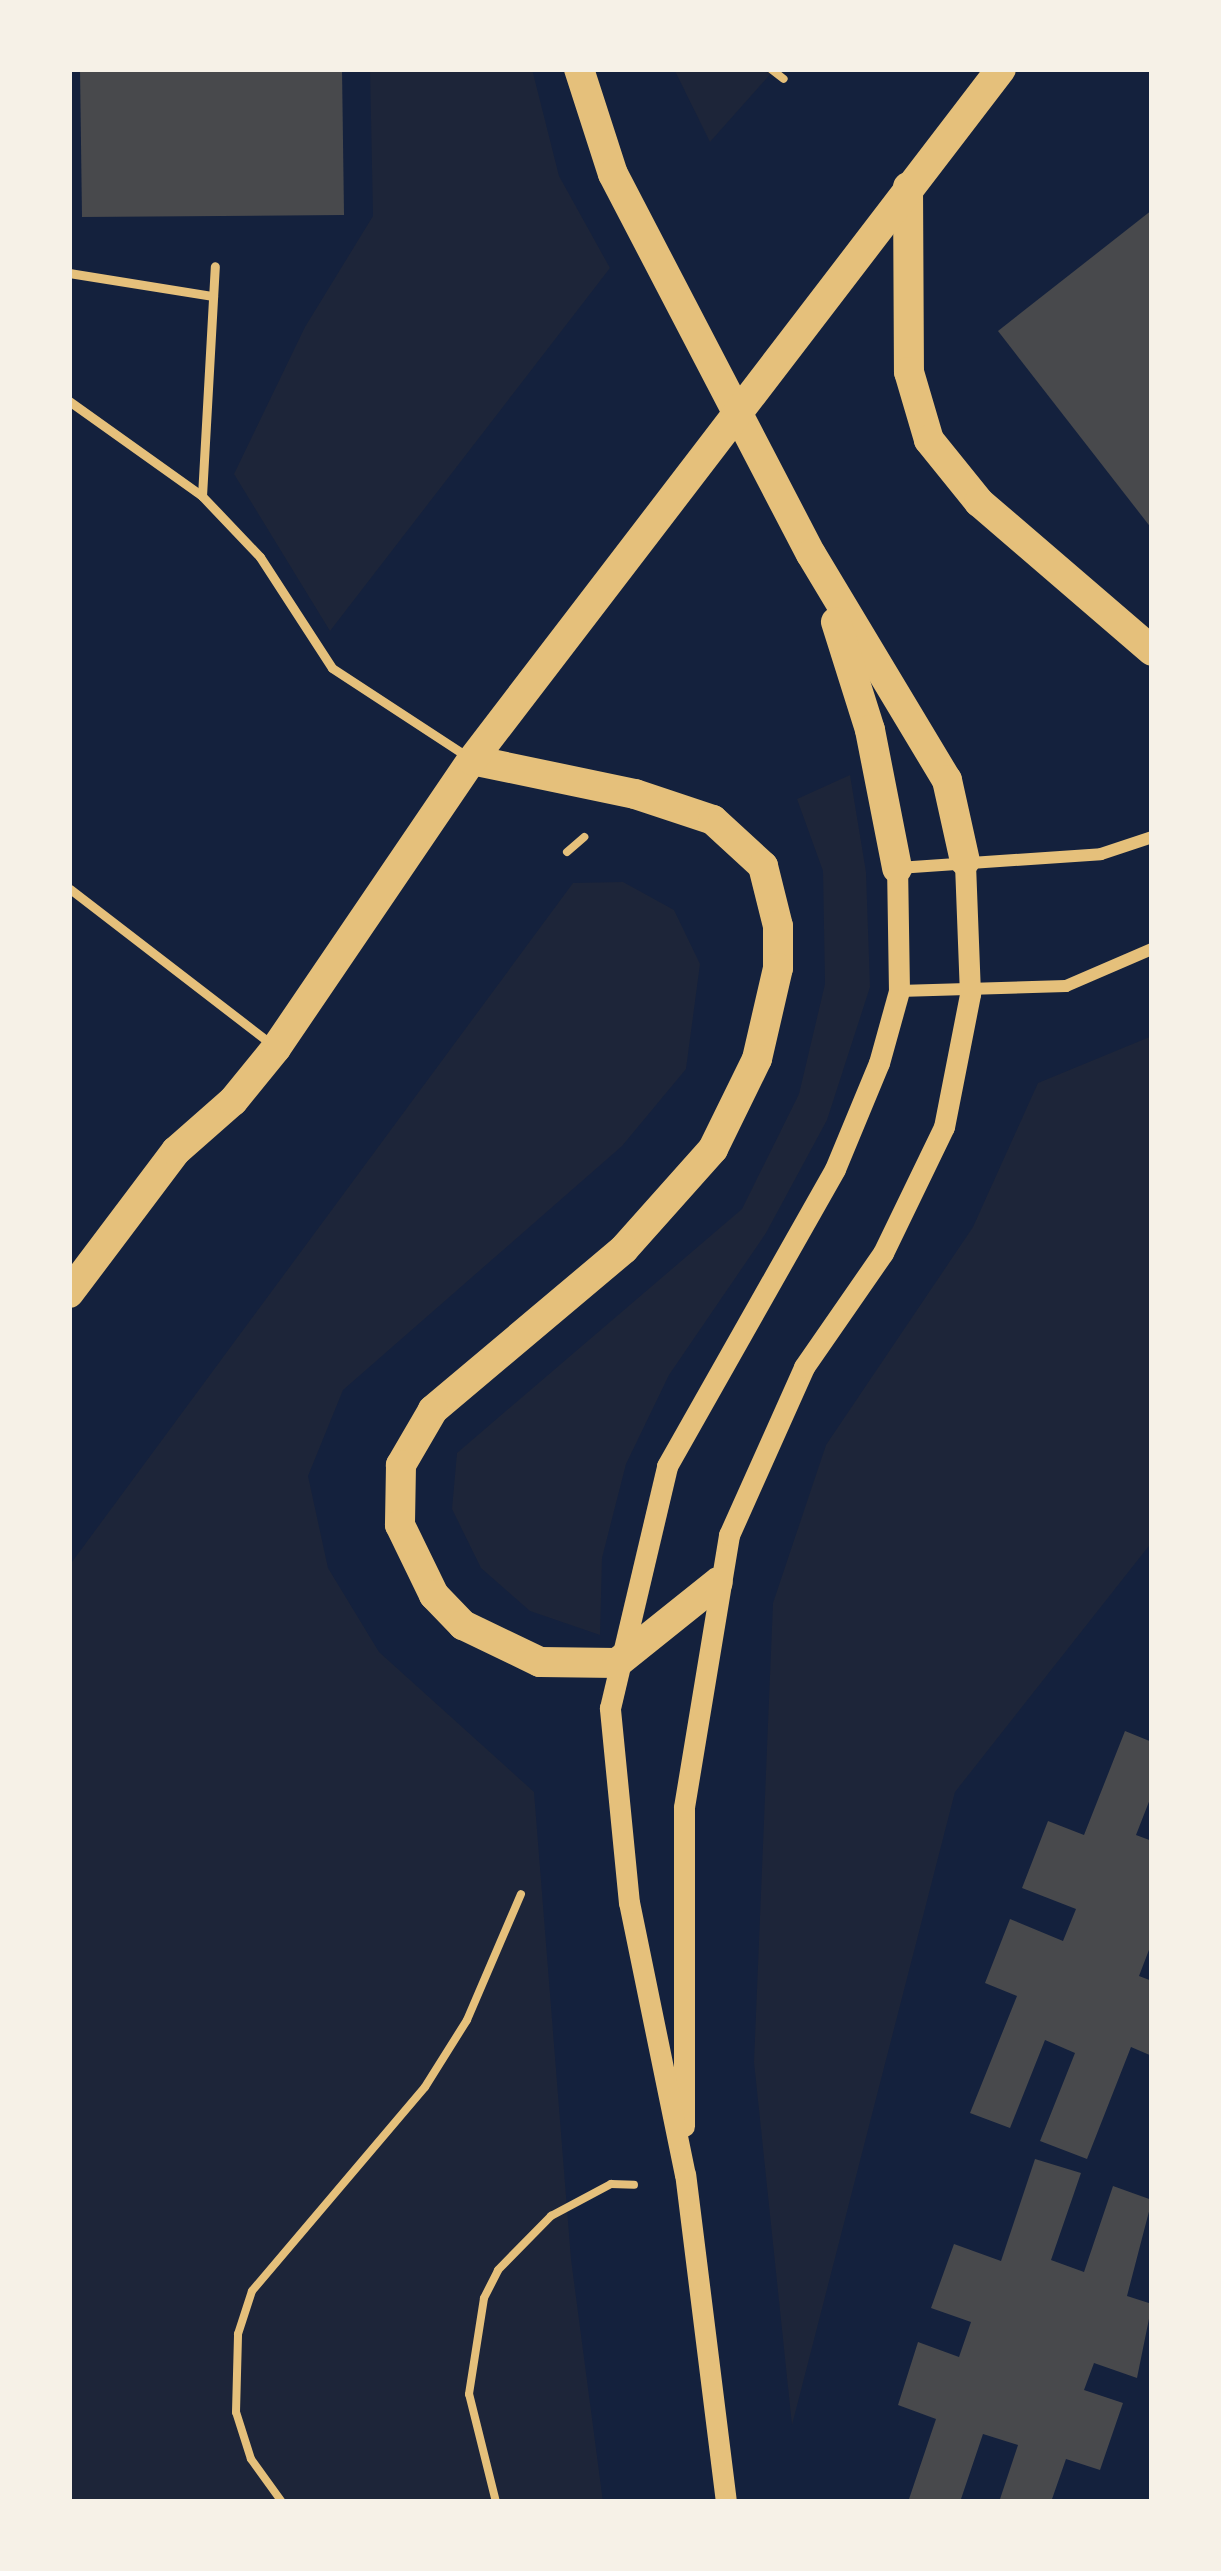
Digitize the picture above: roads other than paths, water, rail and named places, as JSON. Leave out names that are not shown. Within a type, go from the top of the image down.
[{"type":"main road","points":[[579,69],[613,174],[811,554],[946,780],[965,861]]},
{"type":"main road","points":[[972,69],[974,102]]},
{"type":"main road","points":[[69,1293],[176,1151],[233,1101],[276,1048],[472,760],[1001,69]]},
{"type":"main road","points":[[908,187],[909,372],[928,440],[979,502],[1152,651]]},
{"type":"main road","points":[[811,554],[870,730],[897,868]]},
{"type":"main road","points":[[472,760],[635,794],[713,820],[763,866],[774,895],[778,968],[771,1011],[738,1104],[712,1149],[638,1236],[433,1410],[401,1465],[396,1495],[412,1559],[463,1625],[540,1661],[617,1663],[718,1582]]},
{"type":"street","points":[[726,2502],[685,2175],[612,1786],[617,1663],[667,1466],[835,1168],[899,991],[897,868],[1101,854],[1152,836]]},
{"type":"street","points":[[685,2175],[682,1831],[718,1582],[746,1486],[774,1425],[917,1193],[944,1127],[970,994],[965,861]]},
{"type":"street","points":[[899,991],[970,994],[1066,986],[1152,949]]},
{"type":"lane","points":[[202,496],[215,266]]},
{"type":"lane","points":[[69,273],[213,296]]},
{"type":"lane","points":[[69,401],[202,496],[260,557],[332,668],[472,760]]},
{"type":"lane","points":[[70,889],[276,1048]]}]
